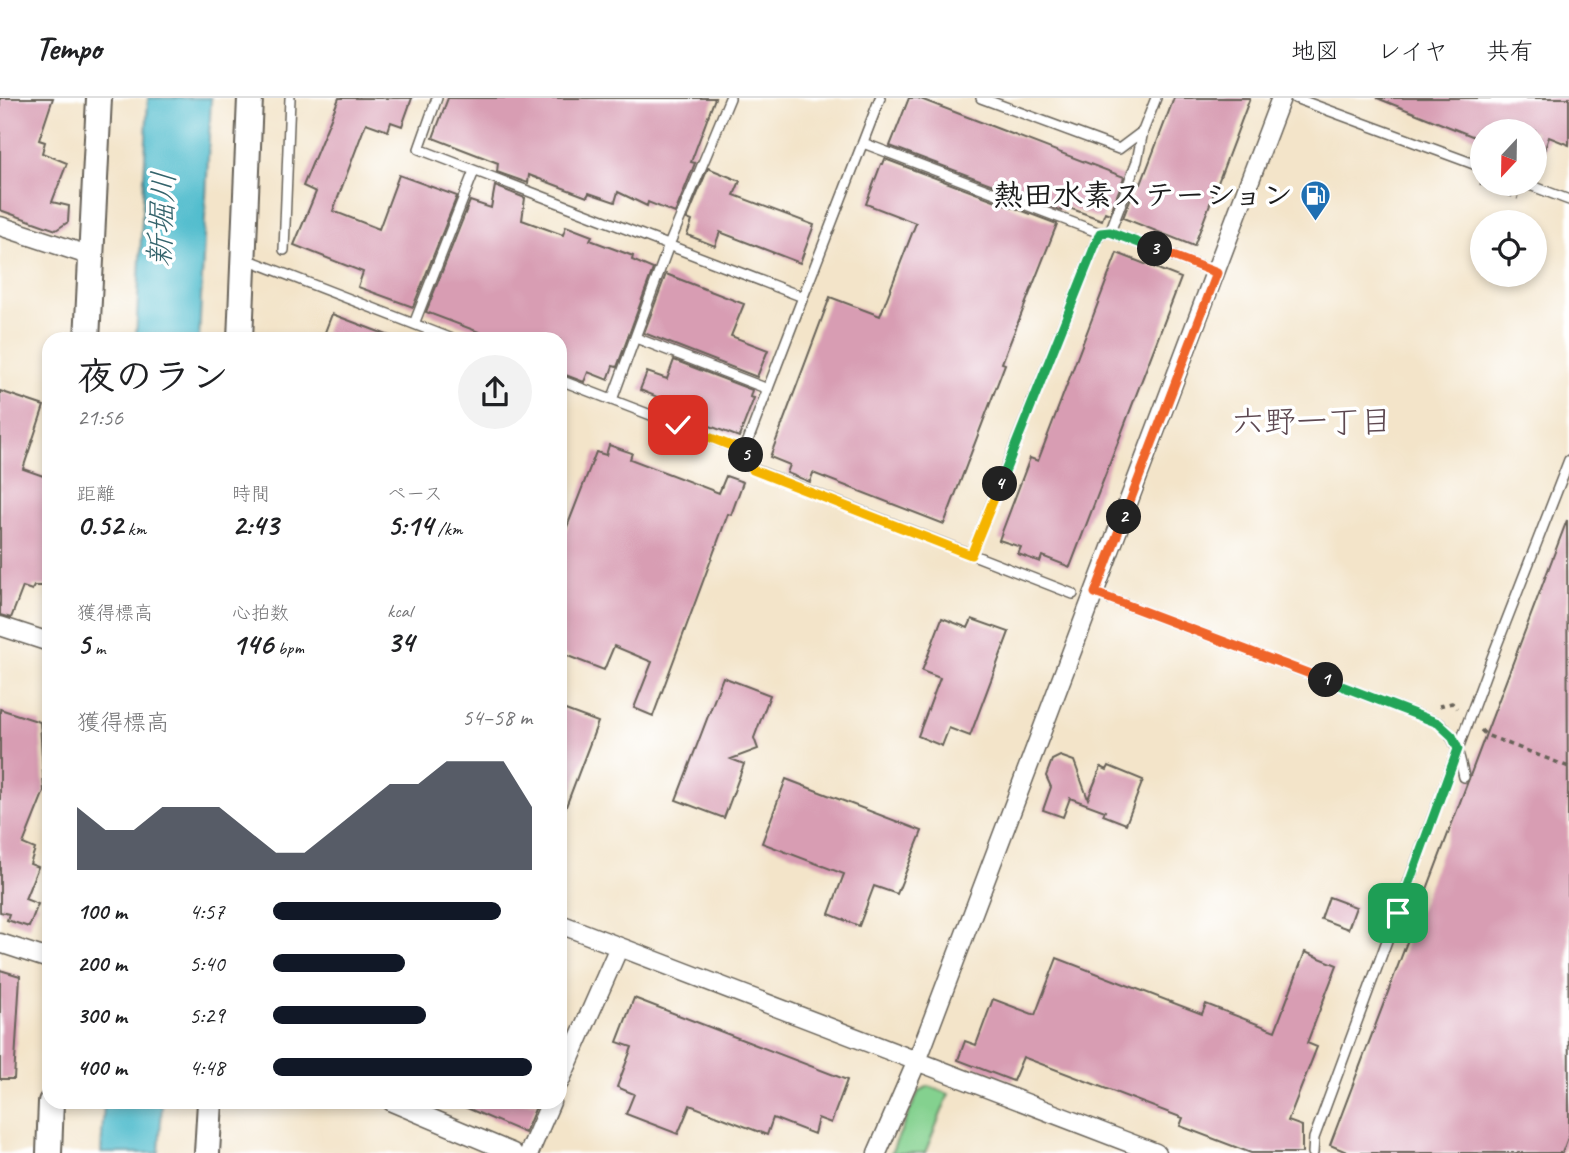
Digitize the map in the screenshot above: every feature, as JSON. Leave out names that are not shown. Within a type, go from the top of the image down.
[{"type":"street","points":[[87,332],[99,98]]},
{"type":"street","points":[[240,332],[250,98]]},
{"type":"street","points":[[877,1153],[917,1061],[1281,98]]},
{"type":"street","points":[[0,226],[91,256]]},
{"type":"street","points":[[0,626],[42,640]]},
{"type":"street","points":[[567,927],[1156,1153]]},
{"type":"street","points":[[0,943],[42,957]]},
{"type":"street","points":[[567,1065],[619,947]]},
{"type":"street","points":[[49,1153],[51,1109]]},
{"type":"street","points":[[207,1153],[210,1109]]},
{"type":"street","points":[[409,1109],[513,1153]]},
{"type":"street","points":[[529,1153],[548,1109]]},
{"type":"lane","points":[[284,250],[290,98]]},
{"type":"lane","points":[[437,98],[419,149],[803,297]]},
{"type":"lane","points":[[612,400],[668,245],[730,98]]},
{"type":"lane","points":[[744,451],[880,98]]},
{"type":"lane","points":[[981,98],[1119,149],[1143,131]]},
{"type":"lane","points":[[971,555],[1137,161],[1143,131],[1156,98]]},
{"type":"lane","points":[[1294,98],[1470,163]]},
{"type":"lane","points":[[863,143],[1217,273]]},
{"type":"lane","points":[[414,324],[474,170]]},
{"type":"lane","points":[[1547,192],[1569,200]]},
{"type":"lane","points":[[243,258],[434,332]]},
{"type":"lane","points":[[636,338],[768,389]]},
{"type":"lane","points":[[567,383],[744,451],[753,470],[1073,594]]},
{"type":"lane","points":[[1313,1153],[1314,1138],[1458,749],[1569,460]]},
{"type":"lane","points":[[1095,593],[1438,723],[1452,736],[1458,749],[1464,777]]},
{"type":"green space","points":[[929,1086],[949,1094],[925,1153],[891,1153],[919,1091]]},
{"type":"water","name":"新堀川","points":[[148,98],[211,98],[199,332],[136,332]]},
{"type":"water","points":[[104,1109],[162,1109],[159,1153],[101,1153]]},
{"type":"building","points":[[0,98],[53,98],[39,140],[45,142],[42,153],[67,163],[52,202],[69,206],[68,222],[56,230],[0,210]]},
{"type":"building","points":[[339,98],[412,98],[402,126],[391,122],[388,131],[366,123],[333,211],[379,229],[399,175],[457,196],[413,307],[358,287],[363,272],[294,245],[316,192],[303,186]]},
{"type":"building","points":[[448,98],[715,98],[691,162],[695,163],[675,213],[648,202],[647,206],[618,192],[615,202],[589,193],[587,197],[529,175],[528,183],[497,172],[498,163],[433,138]]},
{"type":"building","points":[[909,98],[918,98],[1124,177],[1110,214],[1105,212],[1102,220],[1064,206],[1062,211],[890,146]]},
{"type":"building","points":[[1174,98],[1250,98],[1194,246],[1123,218],[1137,182],[1141,184]]},
{"type":"building","points":[[1377,98],[1569,98],[1569,145],[1549,137],[1547,143],[1547,119],[1470,119],[1470,135]]},
{"type":"building","points":[[885,159],[1057,224],[1002,363],[1005,364],[944,524],[813,473],[810,482],[787,473],[790,465],[770,457],[830,297],[880,316],[916,223],[866,204]]},
{"type":"building","points":[[708,168],[740,181],[734,195],[814,225],[800,263],[720,232],[715,246],[687,235],[692,221],[687,219]]},
{"type":"building","points":[[495,186],[525,198],[522,220],[563,235],[566,226],[592,236],[590,240],[633,256],[632,260],[653,269],[617,367],[613,366],[608,380],[588,372],[584,382],[567,376],[567,332],[479,332],[426,312],[470,201],[491,208]]},
{"type":"building","points":[[1117,253],[1181,278],[1070,567],[1042,556],[1040,562],[1018,554],[1021,547],[999,540],[1030,458],[1038,461]]},
{"type":"building","points":[[666,274],[744,304],[731,336],[768,350],[757,377],[644,333]]},
{"type":"building","points":[[332,314],[379,332],[325,332]]},
{"type":"building","points":[[674,360],[752,390],[750,397],[754,398],[739,437],[657,406],[660,398],[640,390],[647,372],[667,379]]},
{"type":"building","points":[[0,391],[42,405],[23,469],[42,476],[42,586],[34,586],[32,590],[23,587],[11,618],[0,615]]},
{"type":"building","points":[[609,445],[632,453],[630,459],[719,493],[726,476],[743,482],[731,515],[728,514],[653,716],[634,708],[652,662],[614,646],[604,670],[567,656],[567,527],[596,452],[606,455]]},
{"type":"building","points":[[1567,520],[1569,1135],[1562,1153],[1349,1153],[1330,1145]]},
{"type":"building","points":[[942,618],[968,628],[972,619],[1009,632],[970,736],[949,728],[942,746],[918,736],[940,678],[922,671]]},
{"type":"building","points":[[723,677],[770,695],[754,738],[758,749],[731,759],[744,764],[724,818],[676,800]]},
{"type":"building","points":[[0,709],[40,722],[42,796],[23,844],[35,849],[30,864],[38,867],[25,899],[38,904],[29,927],[7,920],[9,914],[0,912]]},
{"type":"building","points":[[567,711],[598,722],[567,804]]},
{"type":"building","points":[[1060,756],[1074,761],[1088,799],[1101,767],[1107,770],[1109,766],[1143,780],[1126,824],[1103,815],[1105,811],[1070,798],[1063,817],[1043,810],[1051,787],[1046,776],[1052,760]]},
{"type":"building","points":[[786,779],[922,831],[897,894],[874,886],[859,926],[829,914],[844,874],[762,843]]},
{"type":"building","points":[[1329,897],[1356,907],[1348,929],[1321,919]]},
{"type":"building","points":[[1305,952],[1337,965],[1307,1043],[1317,1047],[1288,1121],[1302,1126],[1302,1153],[1251,1153],[1180,1126],[1183,1118],[1023,1057],[1013,1081],[958,1060],[965,1041],[976,1045],[993,999],[1035,1015],[1057,958],[1202,1014],[1206,1004],[1275,1031]]},
{"type":"building","points":[[0,970],[20,976],[14,1079],[0,1079]]},
{"type":"building","points":[[634,998],[847,1080],[831,1123],[818,1118],[814,1134],[773,1118],[767,1135],[690,1105],[678,1134],[626,1114],[634,1094],[617,1087],[632,1047],[617,1042]]},
{"type":"building","points":[[469,1109],[535,1109],[525,1133]]},
{"type":"place","name":"熱田水素ステーション","points":[[1316,222]]},
{"type":"district","name":"六野一丁目","points":[[1312,421]]},
{"type":"route","points":[[678,425],[744,451],[753,470],[971,555],[1100,233],[1110,232],[1217,273],[1095,593],[1362,693],[1438,723],[1446,729],[1458,749],[1398,913]]}]
